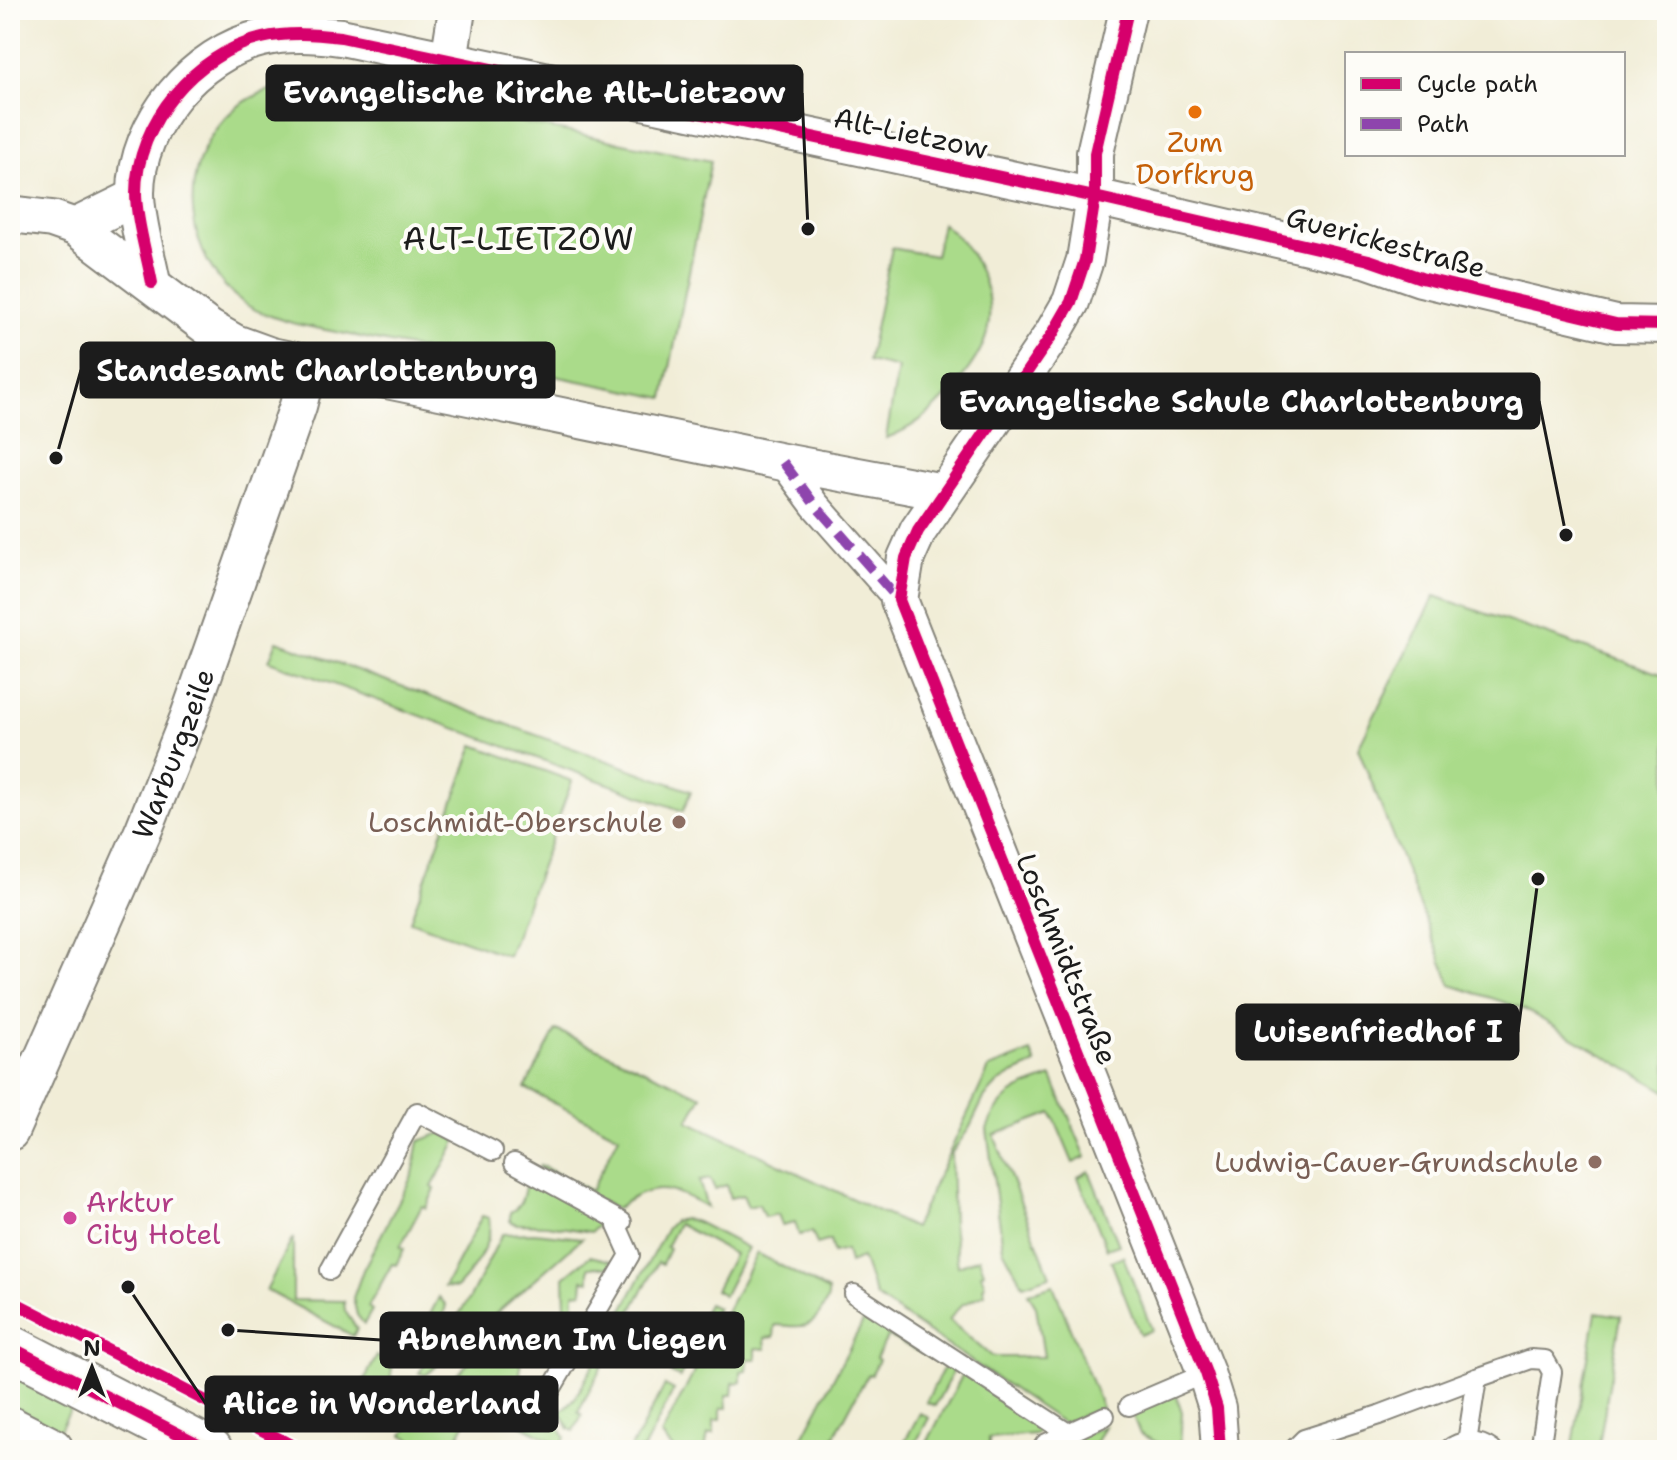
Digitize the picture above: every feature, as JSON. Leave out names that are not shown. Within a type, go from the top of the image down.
[{"type":"main road","points":[[10,1347],[210,1450]]},
{"type":"main road","points":[[10,1429],[51,1450]]},
{"type":"street","points":[[449,60],[457,10]]},
{"type":"street","points":[[899,600],[906,558],[918,531],[1052,335],[1071,302],[1085,260],[1095,197],[1095,153],[1128,10]]},
{"type":"street","name":"Alt-Lietzow","points":[[152,283],[136,197],[143,154],[159,116],[189,78],[227,50],[261,38],[297,33],[341,37],[1095,197]]},
{"type":"street","points":[[75,227],[136,197]]},
{"type":"street","name":"Guerickestraße","points":[[1095,197],[1369,260],[1421,278],[1602,321],[1667,325]]},
{"type":"street","points":[[10,214],[52,219],[75,227],[209,328],[235,343],[309,365],[943,492]]},
{"type":"street","name":"Warburgzeile","points":[[10,1132],[144,829],[188,719],[298,406],[309,365]]},
{"type":"street","name":"Loschmidtstraße","points":[[783,462],[815,505],[899,600],[1206,1373],[1217,1408],[1220,1450]]},
{"type":"lane","points":[[330,1270],[417,1112],[493,1151]]},
{"type":"lane","points":[[514,1163],[619,1224],[630,1255],[546,1398]]},
{"type":"lane","points":[[854,1294],[1068,1433]]},
{"type":"lane","points":[[1293,1450],[1304,1439],[1531,1359],[1545,1360],[1552,1372],[1540,1450]]},
{"type":"lane","points":[[1129,1406],[1206,1373]]},
{"type":"lane","points":[[1467,1442],[1477,1378]]},
{"type":"lane","points":[[1041,1450],[1045,1444],[1105,1416]]},
{"type":"lane","points":[[1448,1450],[1463,1441],[1484,1443],[1492,1450]]},
{"type":"green space","points":[[298,82],[329,83],[711,161],[664,398],[296,324],[245,304],[225,286],[209,264],[199,239],[193,214],[193,188],[199,162],[210,138],[234,109],[260,94]]},
{"type":"green space","points":[[942,223],[964,245],[986,286],[989,302],[987,333],[972,364],[944,399],[913,425],[886,438],[898,368],[868,361],[892,248],[935,256]]},
{"type":"green space","points":[[1435,596],[1667,676],[1667,1092],[1522,1008],[1451,985],[1358,748]]},
{"type":"green space","points":[[277,641],[691,791],[683,811],[269,661]]},
{"type":"green space","points":[[474,745],[572,781],[508,956],[410,921]]},
{"type":"green space","points":[[556,1030],[702,1096],[688,1121],[914,1228],[989,1068],[1031,1052],[1036,1064],[998,1083],[984,1098],[970,1127],[951,1154],[958,1266],[979,1258],[984,1272],[981,1274],[985,1294],[961,1305],[949,1320],[992,1357],[1044,1357],[1036,1306],[1028,1293],[1053,1285],[1102,1408],[1063,1423],[876,1297],[862,1258],[849,1263],[846,1250],[833,1253],[830,1240],[817,1244],[812,1232],[799,1235],[795,1222],[782,1225],[778,1214],[764,1217],[759,1204],[748,1207],[743,1195],[730,1198],[726,1185],[715,1189],[710,1179],[699,1181],[707,1207],[671,1191],[660,1190],[640,1194],[616,1209],[539,1168],[540,1165],[591,1191],[619,1136],[525,1088]]},
{"type":"green space","points":[[1052,1077],[1086,1157],[1073,1163],[1052,1113],[994,1135],[1050,1276],[1023,1285],[1003,1249],[987,1129],[998,1107],[1012,1094]]},
{"type":"green space","points":[[441,1133],[457,1140],[432,1187],[435,1189],[426,1208],[422,1206],[400,1247],[404,1249],[396,1265],[392,1264],[368,1307],[372,1310],[364,1324],[357,1315],[353,1298],[363,1270],[413,1174],[419,1141]]},
{"type":"green space","points":[[1089,1171],[1119,1245],[1107,1249],[1078,1177]]},
{"type":"green space","points":[[527,1178],[603,1220],[591,1232],[510,1221],[510,1212],[521,1202]]},
{"type":"green space","points":[[482,1216],[489,1218],[490,1227],[485,1247],[456,1288],[444,1287]]},
{"type":"green space","points":[[684,1219],[697,1222],[748,1248],[724,1295],[715,1290],[734,1254],[678,1224],[666,1247],[669,1249],[662,1264],[658,1262],[621,1330],[625,1333],[617,1349],[612,1347],[578,1412],[582,1415],[574,1431],[569,1429],[561,1412],[576,1397],[667,1228],[674,1221]]},
{"type":"green space","points":[[534,1233],[582,1238],[426,1375],[419,1373],[470,1298],[502,1234]]},
{"type":"green space","points":[[293,1238],[293,1300],[344,1301],[345,1311],[357,1329],[353,1336],[266,1290]]},
{"type":"green space","points":[[757,1253],[828,1291],[827,1300],[812,1322],[802,1326],[775,1325],[774,1337],[765,1338],[766,1349],[756,1348],[756,1359],[748,1359],[747,1371],[741,1372],[741,1382],[733,1383],[732,1395],[726,1395],[727,1408],[721,1408],[721,1420],[714,1420],[714,1434],[708,1434],[705,1449],[674,1450],[661,1435]]},
{"type":"green space","points":[[590,1256],[615,1262],[609,1267],[589,1267],[589,1281],[583,1280],[582,1292],[574,1293],[574,1308],[565,1308],[564,1277]]},
{"type":"green space","points":[[1123,1256],[1152,1330],[1140,1335],[1111,1261]]},
{"type":"green space","points":[[439,1297],[446,1305],[441,1319],[407,1359]]},
{"type":"green space","points":[[708,1304],[717,1308],[680,1377],[671,1373]]},
{"type":"green space","points":[[1596,1312],[1621,1316],[1598,1450],[1572,1450]]},
{"type":"green space","points":[[876,1315],[955,1368],[935,1406],[926,1402],[945,1365],[888,1336],[871,1375],[868,1374],[832,1441],[835,1443],[831,1450],[796,1450],[866,1316]]},
{"type":"green space","points":[[555,1320],[556,1333],[544,1333],[543,1346],[535,1346],[534,1357],[520,1358],[521,1415],[540,1420],[556,1415],[565,1437],[561,1446],[477,1401],[451,1450],[432,1450],[403,1435],[432,1397],[500,1334],[499,1357],[509,1357],[510,1350],[521,1350],[521,1341],[531,1340],[533,1329],[543,1329],[543,1321]]},
{"type":"green space","points":[[377,1356],[392,1367],[391,1380],[360,1412],[350,1406]]},
{"type":"green space","points":[[15,1370],[75,1401],[59,1431],[10,1405],[10,1383]]},
{"type":"green space","points":[[964,1372],[1040,1419],[1040,1427],[1035,1434],[989,1438],[989,1450],[923,1450]]},
{"type":"green space","points":[[665,1385],[674,1390],[643,1450],[630,1450]]},
{"type":"green space","points":[[1176,1394],[1182,1412],[1180,1450],[1162,1450],[1164,1446],[1140,1434],[1131,1411]]},
{"type":"green space","points":[[920,1413],[929,1418],[912,1450],[900,1450]]},
{"type":"green space","points":[[1104,1426],[1092,1450],[1058,1450],[1068,1441]]},
{"type":"marked path","points":[[783,462],[815,505],[899,600]]},
{"type":"cycle path","points":[[1128,10],[1095,153],[1095,197],[1085,260],[1071,302],[1052,335],[918,531],[906,558],[899,600],[1206,1373],[1217,1408],[1220,1450]]},
{"type":"cycle path","points":[[152,283],[136,193],[146,141],[158,117],[193,75],[214,59],[262,38],[302,34],[341,37],[1095,197],[1369,260],[1421,278],[1616,324],[1667,325]]},
{"type":"cycle path","points":[[10,1300],[301,1450]]},
{"type":"cycle path","points":[[10,1347],[210,1450]]},
{"type":"place","name":"Zum Dorfkrug","points":[[1195,112]]},
{"type":"place","name":"Evangelische Kirche Alt-Lietzow","points":[[808,229]]},
{"type":"place","name":"Standesamt Charlottenburg","points":[[56,458]]},
{"type":"place","name":"Evangelische Schule Charlottenburg","points":[[1566,535]]},
{"type":"place","name":"Loschmidt-Oberschule","points":[[679,822]]},
{"type":"place","name":"Luisenfriedhof I","points":[[1538,879]]},
{"type":"place","name":"Ludwig-Cauer-Grundschule","points":[[1595,1162]]},
{"type":"place","name":"Arktur City Hotel","points":[[70,1218]]},
{"type":"place","name":"Alice in Wonderland","points":[[128,1287]]},
{"type":"place","name":"Abnehmen Im Liegen","points":[[228,1330]]},
{"type":"district","name":"ALT-LIETZOW","points":[[519,239]]}]
